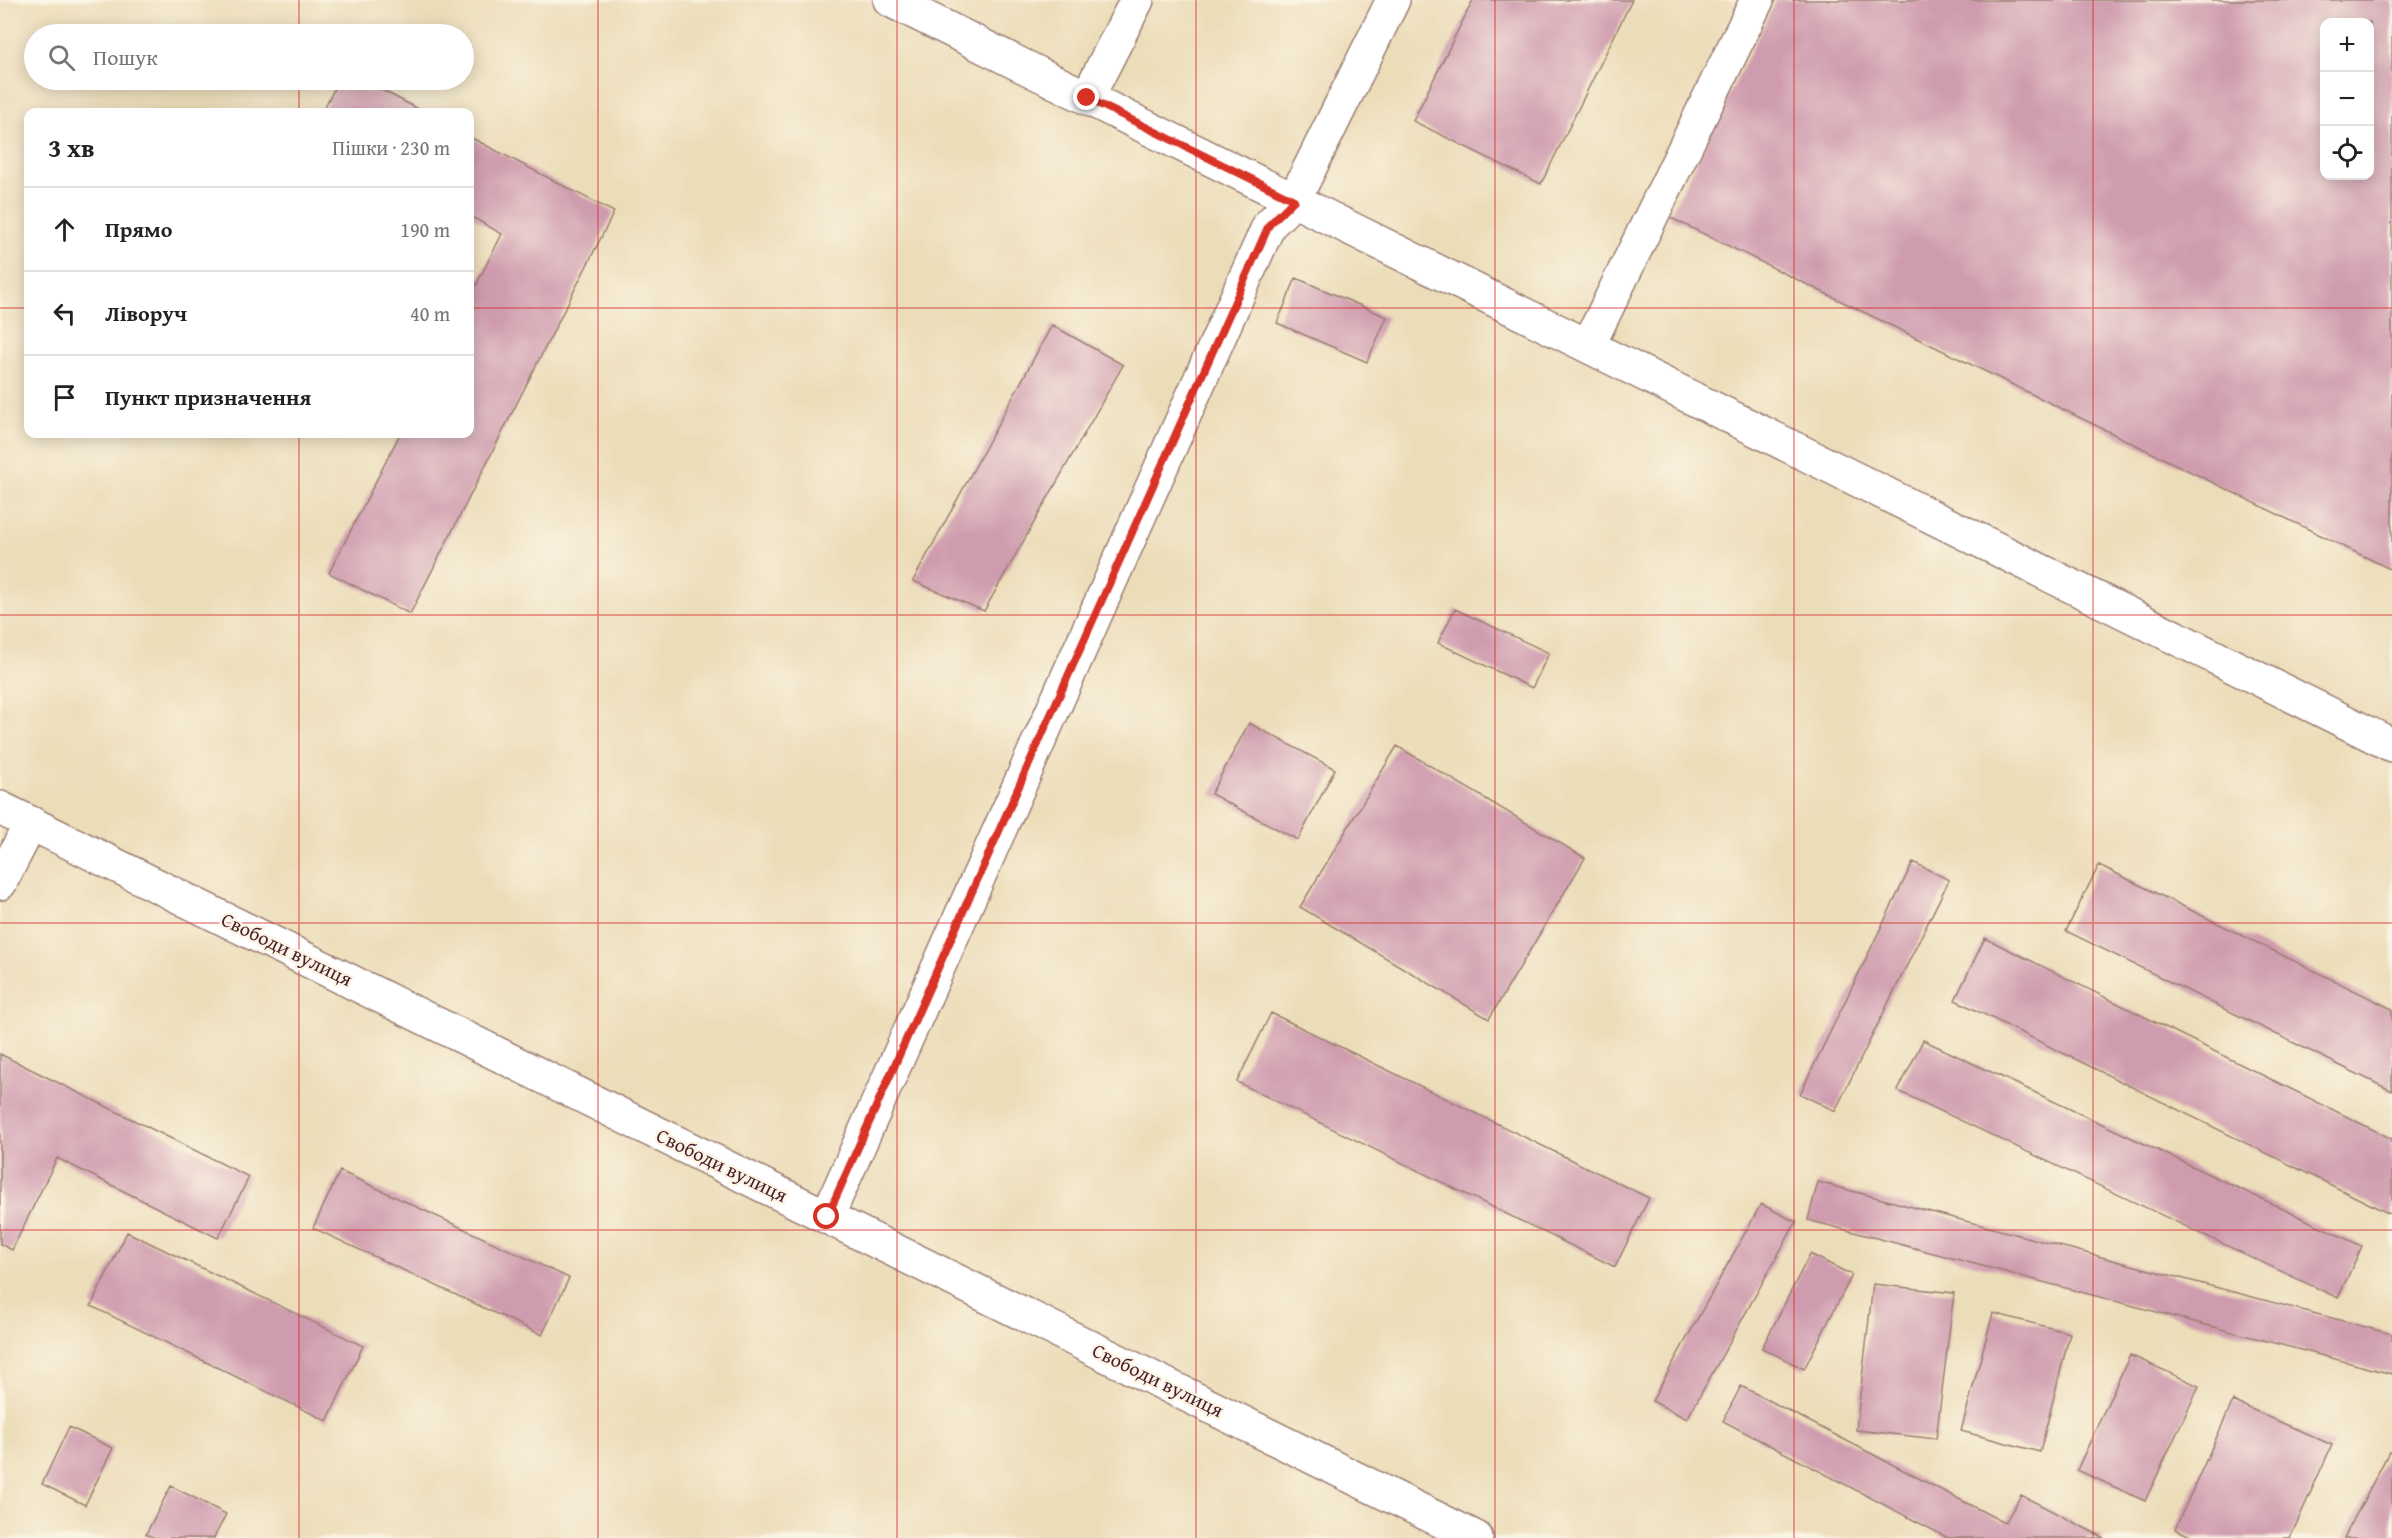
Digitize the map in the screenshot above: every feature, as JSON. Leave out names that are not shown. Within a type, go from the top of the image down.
[{"type":"street","points":[[890,0],[2392,744]]},
{"type":"street","points":[[1087,98],[1137,0]]},
{"type":"street","points":[[827,1217],[1269,225],[1294,200],[1393,0]]},
{"type":"street","points":[[1588,346],[1756,0]]},
{"type":"street","name":"Свободи вулиця","points":[[0,808],[1476,1538]]},
{"type":"street","points":[[0,884],[32,823]]},
{"type":"building","points":[[1473,0],[1632,0],[1541,184],[1413,121]]},
{"type":"building","points":[[1776,0],[2392,0],[2392,570],[1669,217]]},
{"type":"building","points":[[334,90],[382,90],[416,108],[324,108]]},
{"type":"building","points":[[474,139],[614,212],[410,614],[329,573],[398,438],[474,438],[474,289],[502,234],[474,218]]},
{"type":"building","points":[[1296,278],[1387,317],[1367,362],[1277,323]]},
{"type":"building","points":[[1052,325],[1123,365],[984,611],[913,581]]},
{"type":"building","points":[[1455,609],[1549,653],[1532,688],[1438,643]]},
{"type":"building","points":[[1249,723],[1335,769],[1298,840],[1211,794]]},
{"type":"building","points":[[1397,746],[1585,858],[1489,1019],[1300,907]]},
{"type":"building","points":[[1913,862],[1949,880],[1835,1111],[1800,1094]]},
{"type":"building","points":[[2099,865],[2392,1009],[2392,1091],[2066,931]]},
{"type":"building","points":[[1985,938],[2392,1139],[2392,1215],[1955,1000]]},
{"type":"building","points":[[1271,1013],[1649,1198],[1615,1267],[1237,1082]]},
{"type":"building","points":[[1923,1040],[2362,1246],[2338,1298],[1898,1091]]},
{"type":"building","points":[[0,1054],[249,1177],[218,1238],[57,1158],[12,1250],[0,1244]]},
{"type":"building","points":[[340,1171],[569,1278],[542,1335],[313,1228]]},
{"type":"building","points":[[1818,1182],[2392,1334],[2392,1374],[1808,1220]]},
{"type":"building","points":[[1761,1204],[1796,1222],[1687,1419],[1652,1401]]},
{"type":"building","points":[[127,1232],[363,1346],[327,1421],[91,1306]]},
{"type":"building","points":[[1810,1254],[1852,1275],[1804,1369],[1762,1348]]},
{"type":"building","points":[[1873,1284],[1954,1293],[1936,1439],[1856,1430]]},
{"type":"building","points":[[1993,1313],[2070,1333],[2040,1452],[1961,1431]]},
{"type":"building","points":[[2130,1355],[2199,1386],[2145,1501],[2077,1470]]},
{"type":"building","points":[[1741,1386],[2005,1523],[2021,1495],[2104,1538],[1948,1538],[1723,1421]]},
{"type":"building","points":[[2233,1401],[2332,1445],[2290,1538],[2195,1538],[2175,1529]]},
{"type":"building","points":[[69,1427],[113,1448],[85,1505],[42,1484]]},
{"type":"building","points":[[2389,1452],[2392,1453],[2392,1538],[2344,1538]]},
{"type":"building","points":[[171,1486],[226,1514],[214,1538],[154,1538],[146,1534]]},
{"type":"route","points":[[827,1217],[1269,225],[1294,200],[1087,98]]}]
